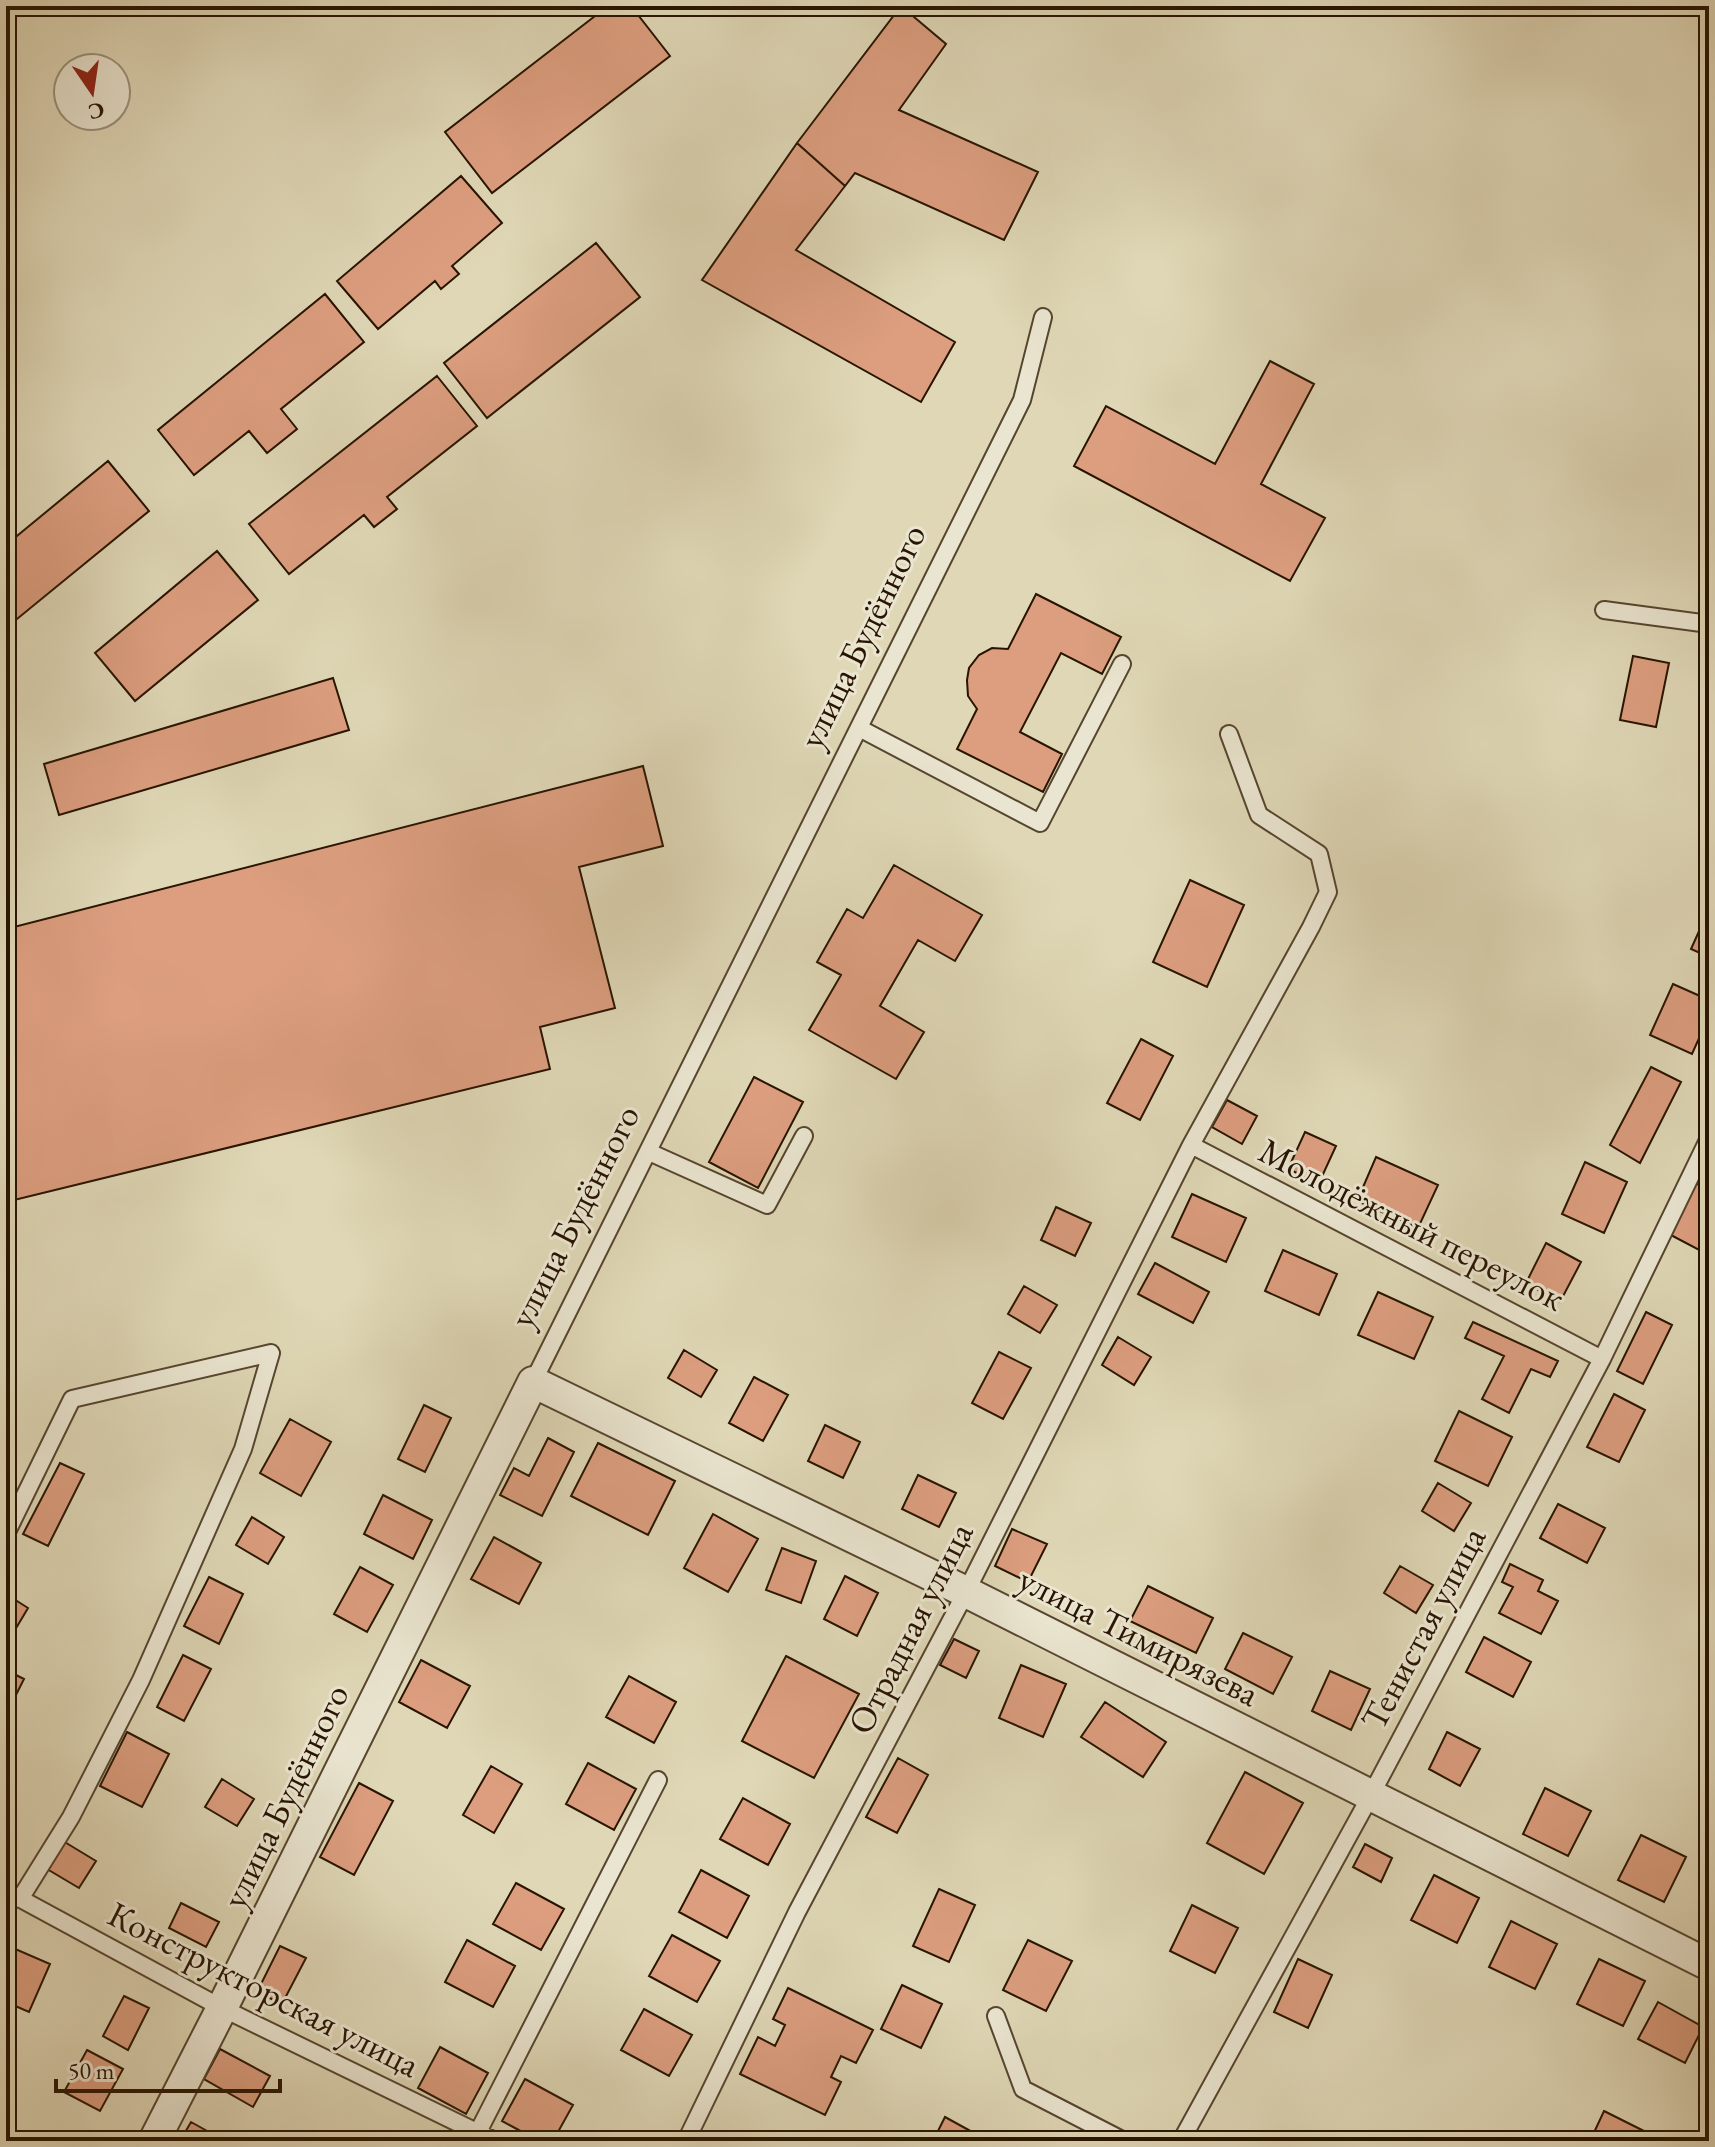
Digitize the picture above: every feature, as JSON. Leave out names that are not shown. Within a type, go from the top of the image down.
[{"type":"street","name":"улица Тимирязева","points":[[533,1382],[966,1592],[1709,1965]]},
{"type":"street","name":"улица Будённого","points":[[154,2141],[533,1382]]},
{"type":"lane","name":"улица Будённого","points":[[533,1382],[1022,400],[1043,317]]},
{"type":"lane","points":[[1604,610],[1709,624]]},
{"type":"lane","points":[[859,728],[1040,823],[1122,664]]},
{"type":"lane","name":"Отрадная улица","points":[[686,2141],[797,1912],[966,1592],[1191,1145],[1328,892],[1319,854],[1259,815],[1229,734]]},
{"type":"lane","points":[[649,1152],[767,1205],[804,1136]]},
{"type":"lane","name":"Молодёжный переулок","points":[[1191,1145],[1602,1359]]},
{"type":"lane","name":"Тенистая улица","points":[[1181,2141],[1371,1795],[1602,1359],[1707,1146]]},
{"type":"lane","points":[[6,1534],[72,1399],[271,1353],[243,1449],[141,1680],[71,1817],[13,1895]]},
{"type":"lane","points":[[478,2132],[658,1780]]},
{"type":"lane","name":"Конструкторская улица","points":[[13,1895],[222,2008],[495,2141]]},
{"type":"lane","points":[[996,2016],[1023,2089],[1124,2141]]},
{"type":"building","points":[[608,6],[631,6],[670,56],[492,193],[445,132]]},
{"type":"building","points":[[901,6],[946,44],[899,110],[1038,172],[1004,240],[855,173],[845,186],[797,143]]},
{"type":"building","points":[[797,143],[845,186],[796,250],[955,342],[921,402],[702,280]]},
{"type":"building","points":[[461,176],[502,223],[452,266],[459,274],[441,289],[435,281],[378,329],[337,281]]},
{"type":"building","points":[[596,243],[640,297],[487,418],[444,363]]},
{"type":"building","points":[[325,294],[364,342],[281,409],[297,429],[267,453],[249,431],[194,475],[158,430]]},
{"type":"building","points":[[1270,361],[1314,384],[1261,484],[1325,518],[1290,581],[1074,466],[1106,406],[1215,464]]},
{"type":"building","points":[[437,376],[477,426],[387,497],[397,509],[374,527],[364,515],[289,574],[249,524]]},
{"type":"building","points":[[108,461],[149,511],[6,628],[6,545]]},
{"type":"building","points":[[217,551],[258,600],[135,701],[95,653]]},
{"type":"building","points":[[1036,594],[1121,637],[1102,674],[1061,653],[1020,732],[1062,754],[1043,792],[957,749],[977,709],[968,696],[969,668],[979,655],[992,648],[1008,649]]},
{"type":"building","points":[[1633,656],[1669,663],[1656,727],[1620,720]]},
{"type":"building","points":[[333,678],[349,730],[59,815],[44,764]]},
{"type":"building","points":[[643,766],[663,846],[579,867],[615,1008],[540,1027],[550,1069],[6,1202],[6,929]]},
{"type":"building","points":[[894,865],[982,915],[955,961],[918,940],[880,1006],[924,1032],[896,1079],[809,1030],[841,975],[817,962],[847,909],[863,918]]},
{"type":"building","points":[[1190,880],[1244,905],[1207,987],[1153,962]]},
{"type":"building","points":[[1709,909],[1709,957],[1691,949]]},
{"type":"building","points":[[1673,984],[1709,1000],[1709,1016],[1692,1054],[1650,1035]]},
{"type":"building","points":[[1141,1039],[1173,1056],[1140,1120],[1107,1103]]},
{"type":"building","points":[[1651,1067],[1681,1082],[1640,1163],[1610,1145]]},
{"type":"building","points":[[754,1077],[803,1102],[758,1188],[709,1162]]},
{"type":"building","points":[[1227,1100],[1257,1116],[1242,1144],[1212,1127]]},
{"type":"building","points":[[1305,1132],[1336,1146],[1319,1183],[1288,1169]]},
{"type":"building","points":[[1376,1157],[1438,1185],[1418,1228],[1357,1201]]},
{"type":"building","points":[[1585,1162],[1627,1182],[1604,1233],[1562,1214]]},
{"type":"building","points":[[1694,1182],[1709,1190],[1709,1236],[1701,1251],[1667,1233]]},
{"type":"building","points":[[1192,1194],[1246,1218],[1226,1262],[1172,1237]]},
{"type":"building","points":[[1056,1207],[1091,1223],[1075,1256],[1041,1240]]},
{"type":"building","points":[[1546,1243],[1581,1262],[1560,1302],[1526,1283]]},
{"type":"building","points":[[1283,1250],[1337,1274],[1319,1315],[1265,1291]]},
{"type":"building","points":[[1155,1263],[1209,1292],[1193,1323],[1138,1294]]},
{"type":"building","points":[[1024,1286],[1057,1305],[1040,1333],[1008,1314]]},
{"type":"building","points":[[1378,1292],[1433,1317],[1414,1359],[1358,1335]]},
{"type":"building","points":[[1646,1312],[1672,1325],[1643,1384],[1617,1371]]},
{"type":"building","points":[[1473,1322],[1558,1361],[1550,1377],[1531,1369],[1509,1413],[1482,1399],[1504,1356],[1465,1338]]},
{"type":"building","points":[[1118,1337],[1151,1357],[1134,1385],[1102,1365]]},
{"type":"building","points":[[684,1350],[717,1370],[701,1397],[668,1378]]},
{"type":"building","points":[[999,1352],[1031,1368],[1003,1419],[972,1403]]},
{"type":"building","points":[[754,1377],[788,1395],[763,1441],[729,1423]]},
{"type":"building","points":[[1614,1394],[1645,1410],[1619,1462],[1587,1447]]},
{"type":"building","points":[[424,1405],[451,1418],[425,1472],[398,1459]]},
{"type":"building","points":[[1459,1411],[1512,1437],[1488,1486],[1435,1461]]},
{"type":"building","points":[[290,1419],[331,1442],[301,1496],[260,1473]]},
{"type":"building","points":[[825,1425],[860,1442],[843,1478],[808,1461]]},
{"type":"building","points":[[548,1438],[574,1452],[542,1516],[500,1495],[514,1468],[529,1476]]},
{"type":"building","points":[[598,1443],[675,1481],[648,1535],[571,1496]]},
{"type":"building","points":[[60,1463],[84,1474],[48,1546],[23,1534]]},
{"type":"building","points":[[918,1475],[956,1493],[939,1527],[902,1509]]},
{"type":"building","points":[[1438,1483],[1471,1503],[1454,1531],[1422,1511]]},
{"type":"building","points":[[383,1495],[432,1520],[413,1559],[364,1534]]},
{"type":"building","points":[[1558,1504],[1605,1528],[1587,1563],[1540,1538]]},
{"type":"building","points":[[713,1514],[758,1539],[728,1592],[684,1568]]},
{"type":"building","points":[[252,1517],[284,1537],[268,1564],[236,1545]]},
{"type":"building","points":[[1012,1529],[1047,1544],[1028,1582],[995,1566]]},
{"type":"building","points":[[494,1537],[541,1563],[519,1604],[471,1579]]},
{"type":"building","points":[[782,1548],[816,1561],[801,1603],[766,1590]]},
{"type":"building","points":[[1510,1564],[1543,1580],[1538,1591],[1558,1601],[1541,1634],[1499,1613],[1513,1587],[1502,1582]]},
{"type":"building","points":[[1400,1566],[1433,1585],[1416,1613],[1384,1593]]},
{"type":"building","points":[[360,1567],[393,1585],[367,1632],[334,1614]]},
{"type":"building","points":[[845,1576],[878,1593],[857,1636],[824,1619]]},
{"type":"building","points":[[209,1577],[243,1594],[219,1644],[184,1626]]},
{"type":"building","points":[[1148,1586],[1213,1618],[1196,1653],[1130,1621]]},
{"type":"building","points":[[6,1594],[28,1608],[12,1635],[6,1632]]},
{"type":"building","points":[[1243,1633],[1292,1657],[1273,1694],[1225,1669]]},
{"type":"building","points":[[1484,1637],[1531,1662],[1513,1697],[1466,1672]]},
{"type":"building","points":[[954,1639],[979,1651],[966,1678],[940,1665]]},
{"type":"building","points":[[183,1655],[211,1669],[184,1721],[157,1707]]},
{"type":"building","points":[[786,1656],[859,1694],[814,1778],[742,1741]]},
{"type":"building","points":[[421,1660],[470,1686],[447,1728],[399,1702]]},
{"type":"building","points":[[1021,1665],[1066,1684],[1043,1737],[999,1718]]},
{"type":"building","points":[[6,1670],[24,1679],[10,1707],[6,1705]]},
{"type":"building","points":[[1330,1671],[1370,1689],[1351,1730],[1312,1711]]},
{"type":"building","points":[[629,1676],[676,1702],[654,1743],[606,1717]]},
{"type":"building","points":[[1105,1702],[1166,1742],[1143,1777],[1081,1737]]},
{"type":"building","points":[[127,1732],[169,1754],[142,1807],[100,1786]]},
{"type":"building","points":[[1447,1732],[1480,1749],[1460,1786],[1429,1769]]},
{"type":"building","points":[[898,1758],[928,1775],[897,1833],[866,1817]]},
{"type":"building","points":[[588,1763],[636,1789],[614,1830],[566,1804]]},
{"type":"building","points":[[491,1766],[522,1784],[494,1833],[463,1815]]},
{"type":"building","points":[[1245,1772],[1303,1803],[1264,1874],[1207,1843]]},
{"type":"building","points":[[222,1779],[254,1799],[237,1826],[205,1807]]},
{"type":"building","points":[[359,1783],[393,1801],[354,1875],[320,1857]]},
{"type":"building","points":[[1545,1788],[1591,1811],[1568,1856],[1523,1834]]},
{"type":"building","points":[[743,1798],[790,1824],[768,1865],[720,1839]]},
{"type":"building","points":[[1641,1835],[1686,1857],[1664,1902],[1618,1880]]},
{"type":"building","points":[[63,1841],[96,1861],[79,1888],[47,1869]]},
{"type":"building","points":[[1365,1844],[1392,1858],[1381,1882],[1353,1867]]},
{"type":"building","points":[[701,1870],[749,1896],[727,1938],[679,1912]]},
{"type":"building","points":[[1434,1875],[1479,1898],[1457,1943],[1411,1920]]},
{"type":"building","points":[[516,1883],[564,1909],[541,1950],[493,1924]]},
{"type":"building","points":[[939,1889],[975,1905],[949,1962],[913,1946]]},
{"type":"building","points":[[181,1903],[219,1922],[206,1947],[169,1928]]},
{"type":"building","points":[[1192,1905],[1238,1928],[1215,1973],[1170,1951]]},
{"type":"building","points":[[1511,1921],[1557,1944],[1535,1989],[1489,1967]]},
{"type":"building","points":[[672,1935],[720,1961],[697,2002],[649,1976]]},
{"type":"building","points":[[467,1940],[515,1966],[493,2007],[445,1982]]},
{"type":"building","points":[[1028,1940],[1072,1961],[1046,2011],[1003,1990]]},
{"type":"building","points":[[6,1945],[50,1964],[29,2012],[6,2002]]},
{"type":"building","points":[[280,1946],[306,1958],[282,2004],[257,1992]]},
{"type":"building","points":[[1298,1959],[1332,1975],[1308,2028],[1274,2012]]},
{"type":"building","points":[[1599,1959],[1645,1981],[1623,2026],[1577,2004]]},
{"type":"building","points":[[902,1985],[942,2004],[921,2048],[881,2029]]},
{"type":"building","points":[[788,1988],[873,2030],[856,2063],[841,2056],[831,2077],[841,2082],[825,2115],[740,2074],[758,2037],[775,2046],[785,2025],[773,2019]]},
{"type":"building","points":[[124,1996],[149,2008],[128,2050],[103,2036]]},
{"type":"building","points":[[1658,2002],[1703,2027],[1685,2063],[1638,2039]]},
{"type":"building","points":[[644,2009],[692,2035],[669,2076],[621,2050]]},
{"type":"building","points":[[440,2047],[488,2073],[466,2114],[418,2088]]},
{"type":"building","points":[[220,2049],[270,2076],[253,2107],[204,2079]]},
{"type":"building","points":[[87,2050],[123,2069],[100,2111],[64,2092]]},
{"type":"building","points":[[525,2079],[573,2105],[553,2141],[539,2141],[502,2121]]},
{"type":"building","points":[[1604,2111],[1650,2134],[1646,2141],[1590,2141]]},
{"type":"building","points":[[945,2117],[985,2139],[984,2141],[933,2141]]},
{"type":"building","points":[[191,2122],[225,2141],[180,2141]]},
{"type":"building","points":[[376,2133],[390,2141],[372,2141]]}]
